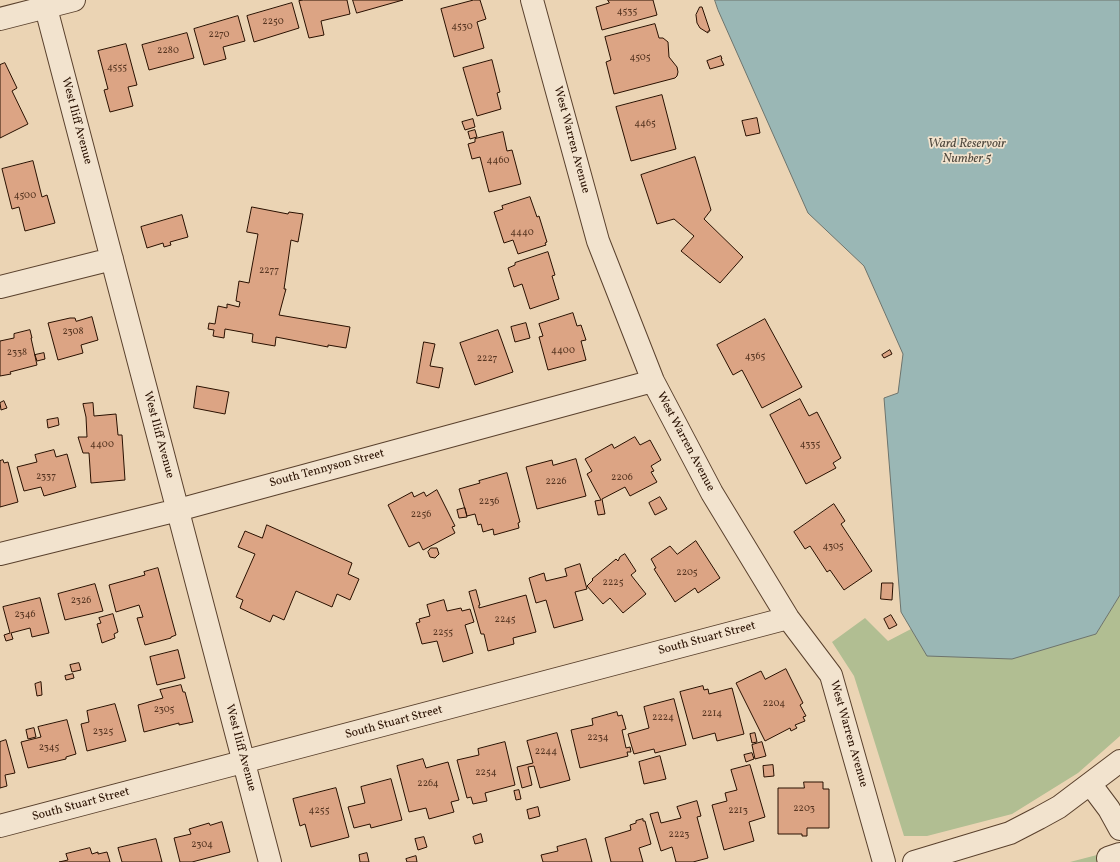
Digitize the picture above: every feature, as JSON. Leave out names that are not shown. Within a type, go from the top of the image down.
[{"type":"street","points":[[0,19],[74,0]]},
{"type":"street","name":"West Warren Avenue","points":[[532,0],[598,241],[653,382],[712,493],[788,618],[831,675],[884,862]]},
{"type":"street","name":"West Iliff Avenue","points":[[46,8],[270,862]]},
{"type":"street","points":[[0,287],[112,259]]},
{"type":"street","name":"South Tennyson Street","points":[[0,554],[178,510],[653,382]]},
{"type":"street","name":"South Stuart Street","points":[[0,826],[788,618]]},
{"type":"street","points":[[914,862],[1010,833],[1059,807],[1091,785],[1120,762]]},
{"type":"street","points":[[1091,785],[1109,810],[1120,829]]},
{"type":"street","points":[[1109,862],[1108,858],[1120,854]]},
{"type":"green space","points":[[1120,595],[1120,736],[1078,773],[1012,814],[927,836],[904,836],[854,676],[832,642],[865,618],[888,641],[911,629],[928,656],[1096,634]]},
{"type":"green space","points":[[1120,849],[1120,862],[1070,862]]},
{"type":"water","name":"Ward Reservoir Number 5","points":[[715,0],[1120,0],[1120,595],[1096,634],[1012,659],[927,656],[901,612],[884,398],[898,393],[903,354],[864,266],[808,213],[718,10]]},
{"type":"building","points":[[347,0],[350,14],[321,21],[324,35],[309,38],[299,1]]},
{"type":"building","points":[[353,0],[403,0],[357,13]]},
{"type":"building","points":[[474,0],[480,0],[486,19],[477,22],[484,48],[454,57],[441,9]]},
{"type":"building","points":[[608,0],[653,0],[657,15],[602,30],[596,7],[609,3]]},
{"type":"building","points":[[292,3],[299,28],[254,42],[247,16]]},
{"type":"building","points":[[700,7],[702,7],[710,31],[708,31],[708,33],[700,28],[697,23],[696,15]]},
{"type":"building","points":[[238,16],[245,41],[223,47],[226,59],[204,65],[194,29]]},
{"type":"building","points":[[655,24],[659,38],[663,38],[668,42],[669,57],[677,67],[677,76],[675,78],[614,94],[606,62],[611,60],[605,37]]},
{"type":"building","points":[[187,33],[194,58],[149,70],[142,45]]},
{"type":"building","points":[[126,44],[137,85],[128,87],[133,106],[110,112],[104,90],[108,89],[98,51]]},
{"type":"building","points":[[721,56],[724,65],[710,69],[707,61]]},
{"type":"building","points":[[492,60],[500,92],[497,93],[501,109],[477,116],[463,68]]},
{"type":"building","points":[[5,63],[17,88],[12,91],[28,124],[0,138],[0,65]]},
{"type":"building","points":[[662,95],[676,149],[631,161],[616,107]]},
{"type":"building","points":[[757,118],[760,133],[746,136],[742,121]]},
{"type":"building","points":[[473,119],[475,127],[465,130],[462,122]]},
{"type":"building","points":[[475,130],[477,137],[470,139],[468,132]]},
{"type":"building","points":[[503,132],[507,151],[512,150],[521,184],[489,192],[480,157],[472,159],[468,144],[475,142],[475,139]]},
{"type":"building","points":[[695,157],[711,210],[704,219],[743,257],[720,283],[681,251],[694,236],[674,219],[657,224],[641,175]]},
{"type":"building","points":[[33,161],[42,197],[47,195],[55,223],[25,231],[19,207],[12,209],[2,169]]},
{"type":"building","points":[[530,197],[537,217],[539,216],[547,242],[545,243],[546,245],[518,254],[513,240],[504,243],[494,212],[503,209],[502,206]]},
{"type":"building","points":[[252,207],[288,214],[289,212],[303,214],[298,242],[291,240],[284,289],[286,289],[279,315],[350,327],[346,348],[328,345],[328,347],[276,337],[275,346],[252,342],[253,334],[225,329],[224,338],[213,336],[214,330],[208,329],[209,323],[215,324],[218,306],[227,308],[227,304],[239,307],[240,302],[236,301],[239,281],[249,283],[258,234],[247,232]]},
{"type":"building","points":[[182,215],[188,237],[170,242],[171,245],[164,247],[163,243],[147,248],[141,227]]},
{"type":"building","points":[[548,252],[555,275],[552,276],[559,299],[530,309],[522,284],[514,287],[508,268],[515,265],[515,263]]},
{"type":"building","points":[[573,313],[577,326],[581,325],[586,340],[581,341],[586,360],[548,370],[539,337],[543,336],[539,324]]},
{"type":"building","points":[[92,317],[98,340],[81,345],[83,353],[58,360],[48,323],[70,318],[75,318],[76,321]]},
{"type":"building","points":[[765,319],[802,387],[762,408],[742,370],[733,375],[717,345]]},
{"type":"building","points":[[526,323],[530,338],[515,342],[511,327]]},
{"type":"building","points":[[30,330],[37,365],[10,372],[11,374],[0,376],[0,341],[14,338],[14,334]]},
{"type":"building","points":[[498,330],[513,372],[475,385],[460,343]]},
{"type":"building","points":[[424,342],[435,344],[430,366],[443,368],[439,388],[417,383]]},
{"type":"building","points":[[890,350],[892,354],[884,358],[882,355]]},
{"type":"building","points":[[44,353],[45,359],[37,361],[35,355]]},
{"type":"building","points":[[197,386],[229,392],[225,414],[194,408]]},
{"type":"building","points":[[800,399],[809,416],[817,412],[841,458],[833,463],[836,468],[806,484],[770,415]]},
{"type":"building","points":[[4,401],[7,408],[1,410],[0,403]]},
{"type":"building","points":[[93,403],[94,416],[116,414],[118,435],[122,435],[125,480],[91,483],[89,453],[83,453],[78,437],[87,437],[86,417],[83,404]]},
{"type":"building","points":[[58,418],[59,425],[48,428],[47,420]]},
{"type":"building","points":[[635,437],[640,445],[650,440],[661,460],[651,466],[654,471],[651,472],[657,482],[630,496],[625,487],[602,499],[605,514],[598,515],[595,501],[601,500],[587,474],[592,471],[585,459],[612,444],[614,448]]},
{"type":"building","points":[[54,450],[56,457],[67,454],[76,487],[44,496],[41,487],[24,491],[17,467],[37,462],[35,455]]},
{"type":"building","points":[[576,459],[586,496],[537,509],[526,467],[552,460],[553,465]]},
{"type":"building","points":[[3,460],[4,463],[8,462],[18,502],[0,507],[0,461]]},
{"type":"building","points":[[507,473],[520,522],[518,523],[519,528],[494,535],[493,529],[483,532],[481,524],[478,525],[475,514],[467,516],[459,489],[480,483],[479,481]]},
{"type":"building","points":[[437,490],[455,526],[452,527],[455,533],[423,550],[419,542],[409,547],[388,505],[412,492],[414,497],[424,492],[426,496]]},
{"type":"building","points":[[660,497],[667,509],[655,515],[649,503]]},
{"type":"building","points":[[834,504],[845,521],[841,524],[872,571],[844,590],[830,570],[827,572],[810,546],[805,549],[794,532]]},
{"type":"building","points":[[465,508],[467,517],[459,518],[457,510]]},
{"type":"building","points":[[267,525],[352,563],[348,574],[359,579],[350,600],[337,594],[332,607],[296,591],[284,620],[273,615],[270,622],[240,608],[243,600],[236,597],[255,554],[238,547],[245,531],[262,538]]},
{"type":"building","points":[[696,541],[720,578],[698,593],[695,588],[675,602],[654,569],[656,568],[651,559],[670,546],[677,554]]},
{"type":"building","points":[[431,548],[437,548],[439,554],[435,558],[430,557],[428,552]]},
{"type":"building","points":[[625,554],[636,571],[631,575],[646,594],[623,613],[610,598],[603,604],[587,586],[593,580],[592,579],[616,559],[618,561],[620,557]]},
{"type":"building","points":[[580,564],[587,589],[575,592],[583,620],[554,628],[546,600],[536,603],[529,578],[544,573],[546,581],[567,576],[565,569]]},
{"type":"building","points":[[158,568],[176,635],[171,638],[145,645],[137,618],[143,617],[139,605],[116,612],[109,585],[145,575],[144,572]]},
{"type":"building","points":[[882,583],[893,583],[892,600],[881,599]]},
{"type":"building","points":[[95,584],[103,611],[65,620],[58,594]]},
{"type":"building","points":[[476,590],[480,605],[479,608],[526,595],[536,632],[513,638],[514,644],[488,651],[484,634],[481,634],[469,592]]},
{"type":"building","points":[[40,598],[49,633],[32,637],[30,628],[11,633],[13,639],[6,641],[4,635],[10,633],[3,607]]},
{"type":"building","points":[[444,600],[447,611],[461,608],[462,611],[470,609],[474,622],[465,625],[473,653],[443,662],[437,641],[422,644],[416,623],[420,622],[419,619],[430,616],[427,605]]},
{"type":"building","points":[[113,614],[118,632],[114,634],[115,638],[102,643],[97,624],[101,623],[99,618]]},
{"type":"building","points":[[891,615],[897,625],[889,629],[884,619]]},
{"type":"building","points":[[178,650],[185,678],[157,685],[150,657]]},
{"type":"building","points":[[79,663],[81,670],[72,672],[70,665]]},
{"type":"building","points":[[786,669],[803,703],[800,705],[806,716],[803,717],[805,721],[795,725],[797,728],[791,731],[790,728],[765,741],[736,683],[761,671],[765,679]]},
{"type":"building","points":[[73,674],[74,678],[66,680],[65,676]]},
{"type":"building","points":[[41,682],[42,695],[37,696],[35,684]]},
{"type":"building","points":[[181,685],[183,692],[185,692],[193,722],[179,725],[179,723],[144,732],[138,705],[163,698],[160,690]]},
{"type":"building","points":[[703,686],[704,690],[708,689],[709,694],[732,688],[744,734],[717,741],[715,733],[693,739],[680,692]]},
{"type":"building","points":[[674,699],[686,745],[655,753],[654,749],[634,754],[628,734],[649,728],[644,707]]},
{"type":"building","points":[[115,704],[126,741],[87,751],[81,724],[89,722],[87,711]]},
{"type":"building","points":[[617,712],[618,716],[622,715],[626,729],[622,730],[626,748],[630,747],[631,752],[627,752],[628,756],[580,768],[571,730],[593,725],[592,719]]},
{"type":"building","points":[[67,720],[76,754],[66,757],[66,759],[28,768],[21,742],[41,737],[38,727]]},
{"type":"building","points":[[34,728],[36,737],[28,739],[26,730]]},
{"type":"building","points":[[557,733],[570,780],[540,788],[534,766],[528,767],[532,785],[522,788],[517,767],[533,763],[527,741]]},
{"type":"building","points":[[755,733],[757,742],[752,743],[750,734]]},
{"type":"building","points":[[6,740],[15,773],[5,775],[7,786],[0,788],[0,742]]},
{"type":"building","points":[[505,742],[515,785],[485,793],[487,801],[473,804],[471,797],[467,798],[457,760],[479,755],[478,749]]},
{"type":"building","points":[[762,742],[766,756],[755,759],[752,745]]},
{"type":"building","points":[[752,753],[754,759],[746,762],[744,755]]},
{"type":"building","points":[[660,756],[666,779],[644,784],[639,762]]},
{"type":"building","points":[[423,759],[426,768],[448,762],[459,800],[451,802],[454,812],[429,819],[426,808],[409,812],[397,766]]},
{"type":"building","points":[[750,765],[765,817],[749,822],[754,841],[724,850],[712,805],[727,801],[725,793],[737,790],[731,770]]},
{"type":"building","points":[[773,765],[774,776],[764,777],[763,766]]},
{"type":"building","points":[[391,779],[402,820],[371,828],[370,824],[354,828],[348,807],[365,803],[361,787]]},
{"type":"building","points":[[804,782],[823,782],[823,789],[829,789],[829,828],[807,828],[807,836],[802,836],[802,834],[778,834],[778,788],[804,788]]},
{"type":"building","points":[[336,788],[349,837],[311,847],[305,824],[300,826],[293,799]]},
{"type":"building","points":[[519,790],[521,799],[516,800],[514,791]]},
{"type":"building","points":[[697,801],[701,816],[697,817],[708,858],[693,862],[676,862],[672,847],[661,851],[650,814],[658,812],[661,823],[681,818],[677,807]]},
{"type":"building","points":[[538,807],[540,816],[529,819],[527,810]]},
{"type":"building","points":[[643,819],[643,821],[645,821],[651,844],[639,848],[643,862],[611,862],[605,838],[631,830],[630,825]]},
{"type":"building","points":[[222,822],[230,852],[192,862],[180,862],[174,838],[191,834],[189,829],[209,823],[210,825]]},
{"type":"building","points":[[481,834],[483,842],[475,844],[473,837]]},
{"type":"building","points":[[424,837],[427,847],[418,850],[415,839]]},
{"type":"building","points":[[156,839],[162,862],[122,862],[118,848]]},
{"type":"building","points":[[586,839],[592,862],[543,862],[541,855],[558,851],[557,847]]},
{"type":"building","points":[[90,848],[92,854],[107,852],[110,862],[59,862],[68,860],[66,854]]},
{"type":"building","points":[[367,853],[369,862],[360,862],[359,855]]},
{"type":"building","points":[[416,856],[417,862],[407,862],[406,859]]}]
